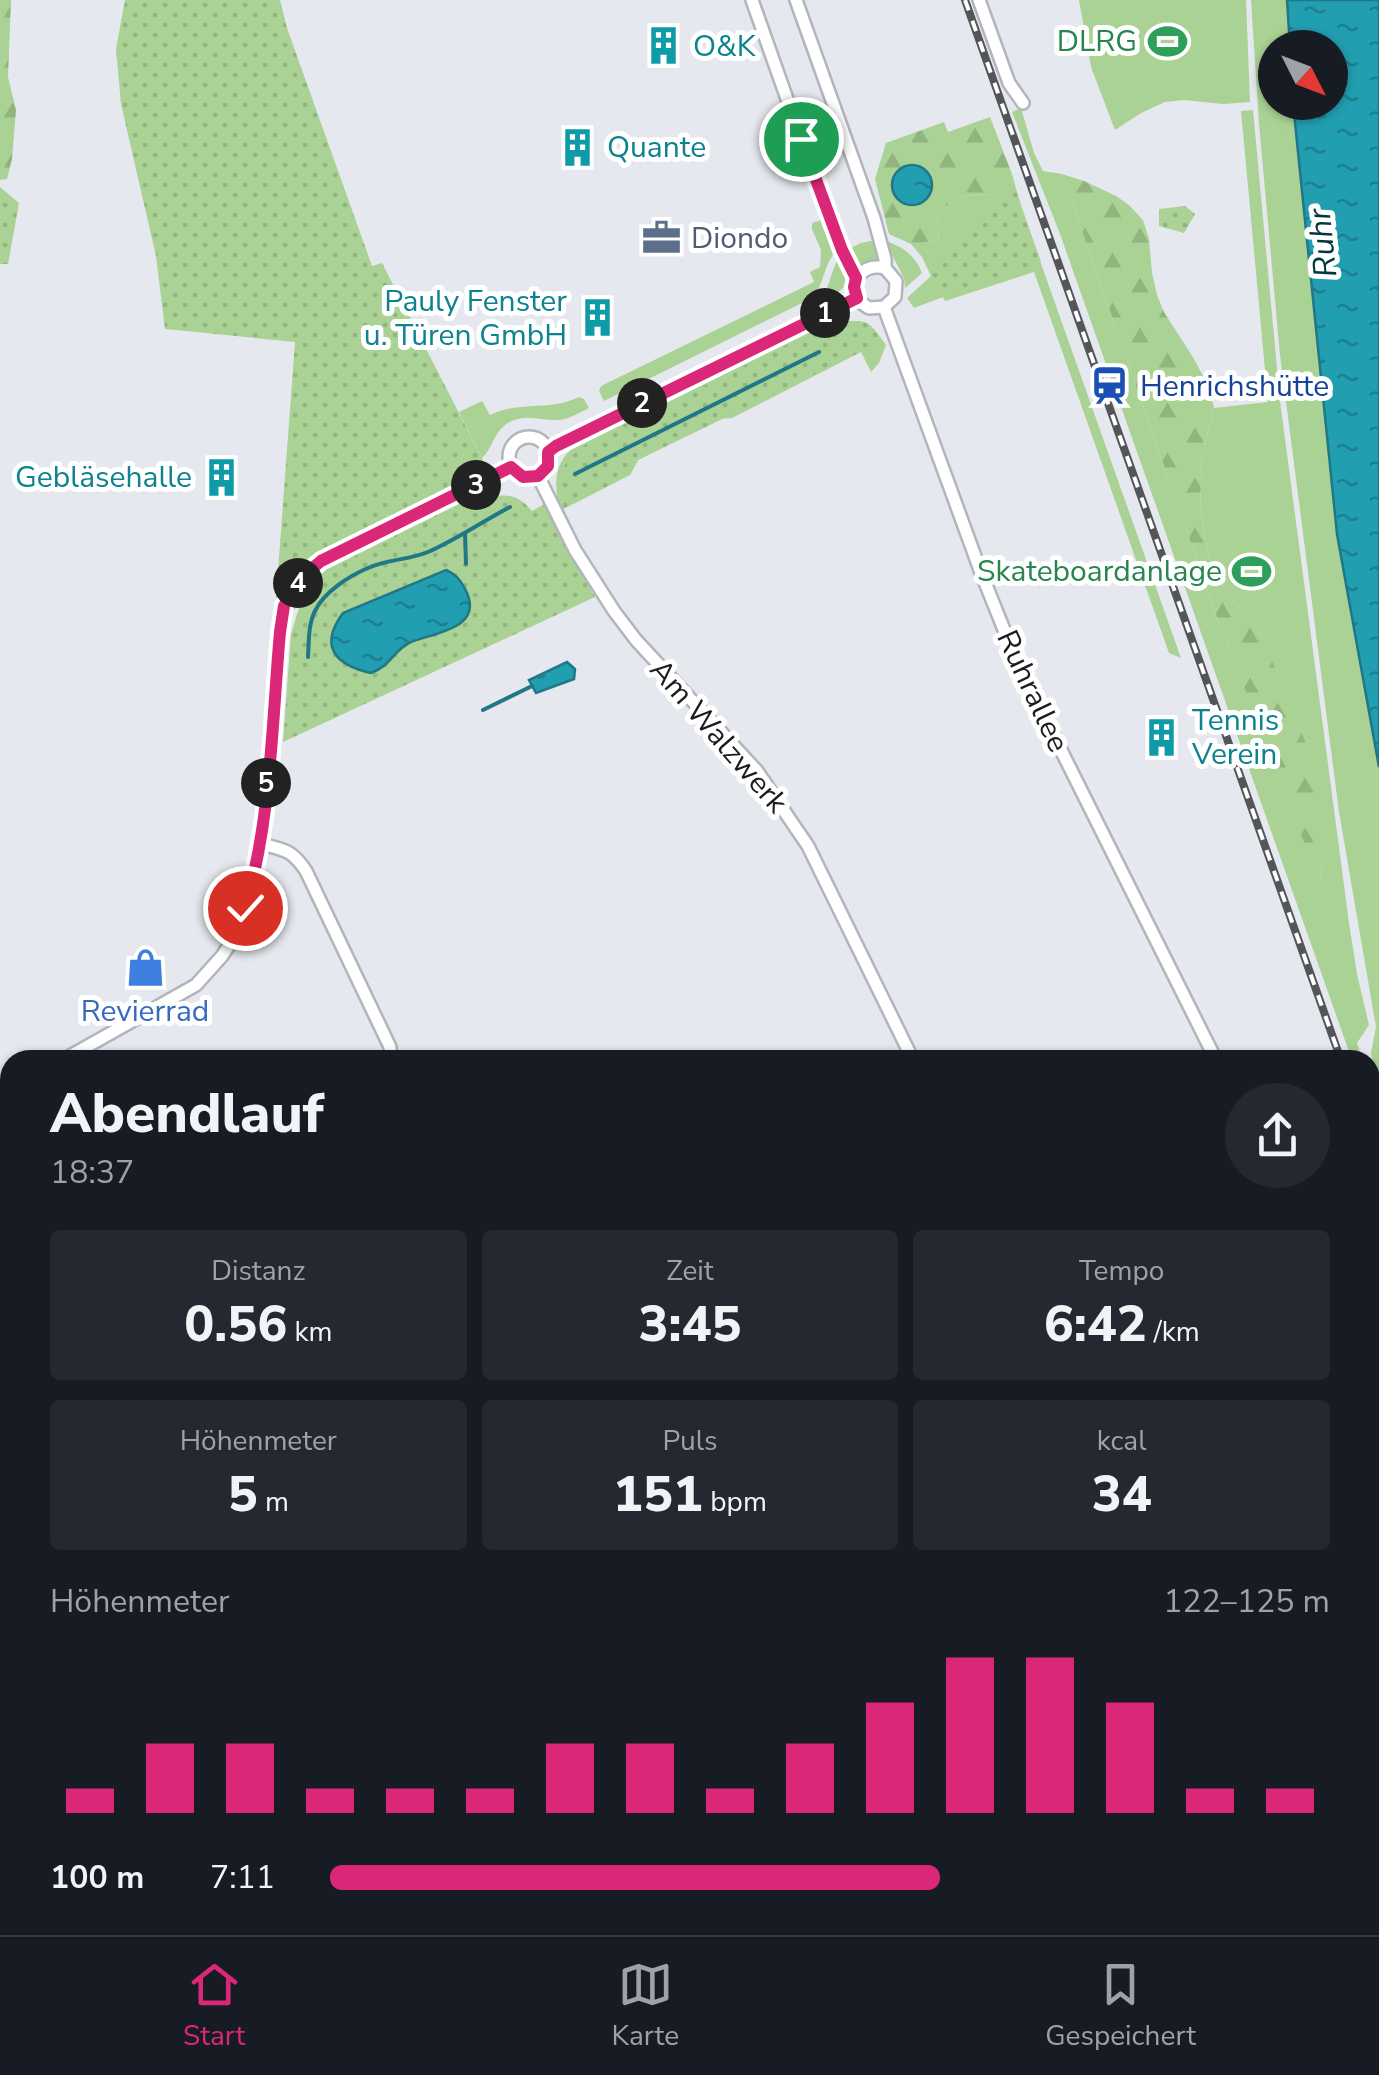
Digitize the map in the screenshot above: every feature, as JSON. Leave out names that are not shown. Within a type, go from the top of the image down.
[{"type":"street","points":[[752,0],[827,212],[856,278],[857,298],[869,308],[884,307]]},
{"type":"street","name":"Ruhrallee","points":[[796,0],[874,218],[885,268],[896,281],[895,297],[884,307],[999,620],[1211,1050]]},
{"type":"street","points":[[979,0],[1008,84],[1023,103]]},
{"type":"street","points":[[856,278],[871,267],[885,268]]},
{"type":"street","points":[[548,452],[857,298]]},
{"type":"street","points":[[521,438],[541,441],[548,452],[548,466],[538,476],[523,477],[511,467],[509,454],[521,438]]},
{"type":"street","points":[[81,1050],[196,985],[222,956],[238,926],[253,882],[260,844],[280,632],[284,606],[293,589],[302,577],[332,555],[511,467]]},
{"type":"street","name":"Am Walzwerk","points":[[538,476],[575,550],[614,611],[636,640],[757,770],[797,828],[908,1050]]},
{"type":"street","points":[[260,844],[297,857],[390,1050]]},
{"type":"green space","points":[[0,0],[11,0],[8,77],[16,110],[12,159],[7,179],[0,180]]},
{"type":"green space","points":[[125,0],[280,0],[372,266],[382,263],[482,458],[494,496],[515,498],[532,511],[562,494],[563,469],[592,440],[821,328],[827,331],[859,321],[871,326],[881,342],[638,460],[630,475],[550,516],[595,597],[283,742],[291,634],[300,605],[274,625],[295,342],[165,329],[156,256],[121,104],[116,49]]},
{"type":"green space","name":"DLRG","points":[[1079,0],[1246,0],[1250,102],[1165,102],[1115,130],[1091,67]]},
{"type":"green space","points":[[1251,0],[1287,0],[1289,30],[1258,30],[1258,108]]},
{"type":"green space","points":[[1021,108],[1043,171],[1062,174],[1216,615],[1320,881],[1323,851],[1263,639],[1223,586],[1209,557],[1200,509],[1202,454],[1214,408],[1268,402],[1241,111],[1253,110],[1280,401],[1349,923],[1369,1025],[1357,1043],[1359,1050],[1348,1050],[1060,234],[1012,112]]},
{"type":"green space","points":[[990,117],[1012,174],[991,195],[962,198],[937,213],[939,241],[911,244],[889,234],[875,179],[886,143],[944,122],[948,132]]},
{"type":"green space","points":[[1259,120],[1295,120],[1337,534],[1379,767],[1379,1050],[1372,1050],[1376,1027],[1339,812],[1280,355]]},
{"type":"green space","points":[[1012,174],[1181,658],[1169,653],[1034,272],[914,308],[907,298],[931,276],[911,244],[939,241],[937,213],[962,198],[991,195]]},
{"type":"green space","points":[[1062,174],[1116,196],[1143,220],[1157,295],[1209,387],[1214,408],[1202,454],[1200,509],[1209,557],[1223,586],[1263,639],[1305,741],[1323,851],[1320,883],[1216,615]]},
{"type":"green space","points":[[0,187],[19,203],[8,264],[0,264]]},
{"type":"green space","points":[[1016,191],[1041,262],[941,298],[928,268]]},
{"type":"green space","points":[[1185,206],[1195,214],[1184,233],[1159,226],[1159,209]]},
{"type":"green space","points":[[826,221],[837,250],[812,298],[604,401],[601,386],[814,282],[810,272],[820,267],[821,250],[812,223]]},
{"type":"green space","points":[[876,240],[880,260],[856,267],[847,250]]},
{"type":"green space","points":[[885,241],[907,252],[922,273],[905,288],[904,278]]},
{"type":"green space","points":[[840,256],[848,272],[846,285],[821,308],[819,302]]},
{"type":"green space","points":[[848,321],[871,327],[886,345],[871,372],[861,352],[732,418],[716,419],[638,460],[630,475],[557,497],[557,474],[564,458],[594,433],[819,324],[825,331]]},
{"type":"green space","points":[[579,397],[589,408],[570,417],[511,421],[500,430],[482,458],[459,412],[482,401],[490,415]]},
{"type":"water","name":"Ruhr","points":[[1287,0],[1379,0],[1379,767],[1337,534],[1295,120],[1348,120],[1348,30],[1289,30]]},
{"type":"water","points":[[912,165],[926,171],[932,185],[926,199],[912,205],[898,199],[892,185],[898,171]]},
{"type":"water","points":[[446,570],[459,579],[467,593],[468,615],[461,622],[409,643],[371,673],[348,665],[334,653],[332,636],[343,613]]},
{"type":"water","points":[[567,662],[575,669],[574,679],[536,693],[529,680]]},
{"type":"waterway","points":[[575,474],[819,352]]},
{"type":"waterway","points":[[308,657],[313,616],[324,597],[338,585],[376,565],[428,552],[510,507]]},
{"type":"waterway","points":[[465,534],[466,564]]},
{"type":"waterway","points":[[483,710],[532,686]]},
{"type":"railway","points":[[965,0],[1337,1050]]},
{"type":"place","name":"DLRG","points":[[1167,41]]},
{"type":"place","name":"O&K","points":[[663,46]]},
{"type":"place","name":"Quante","points":[[577,147]]},
{"type":"place","name":"Diondo","points":[[661,238]]},
{"type":"place","name":"Pauly Fenster u. Türen GmbH","points":[[597,318]]},
{"type":"place","name":"Henrichshütte","points":[[1110,386]]},
{"type":"place","name":"Gebläsehalle","points":[[222,477]]},
{"type":"place","name":"Skateboardanlage","points":[[1252,571]]},
{"type":"place","name":"Tennis Verein","points":[[1162,737]]},
{"type":"place","name":"Revierrad","points":[[145,967]]},
{"type":"route","points":[[245,908],[263,826],[280,632],[284,606],[293,589],[302,577],[332,555],[511,467],[523,477],[538,476],[548,466],[548,452],[556,446],[857,298],[856,278],[801,139]]}]
